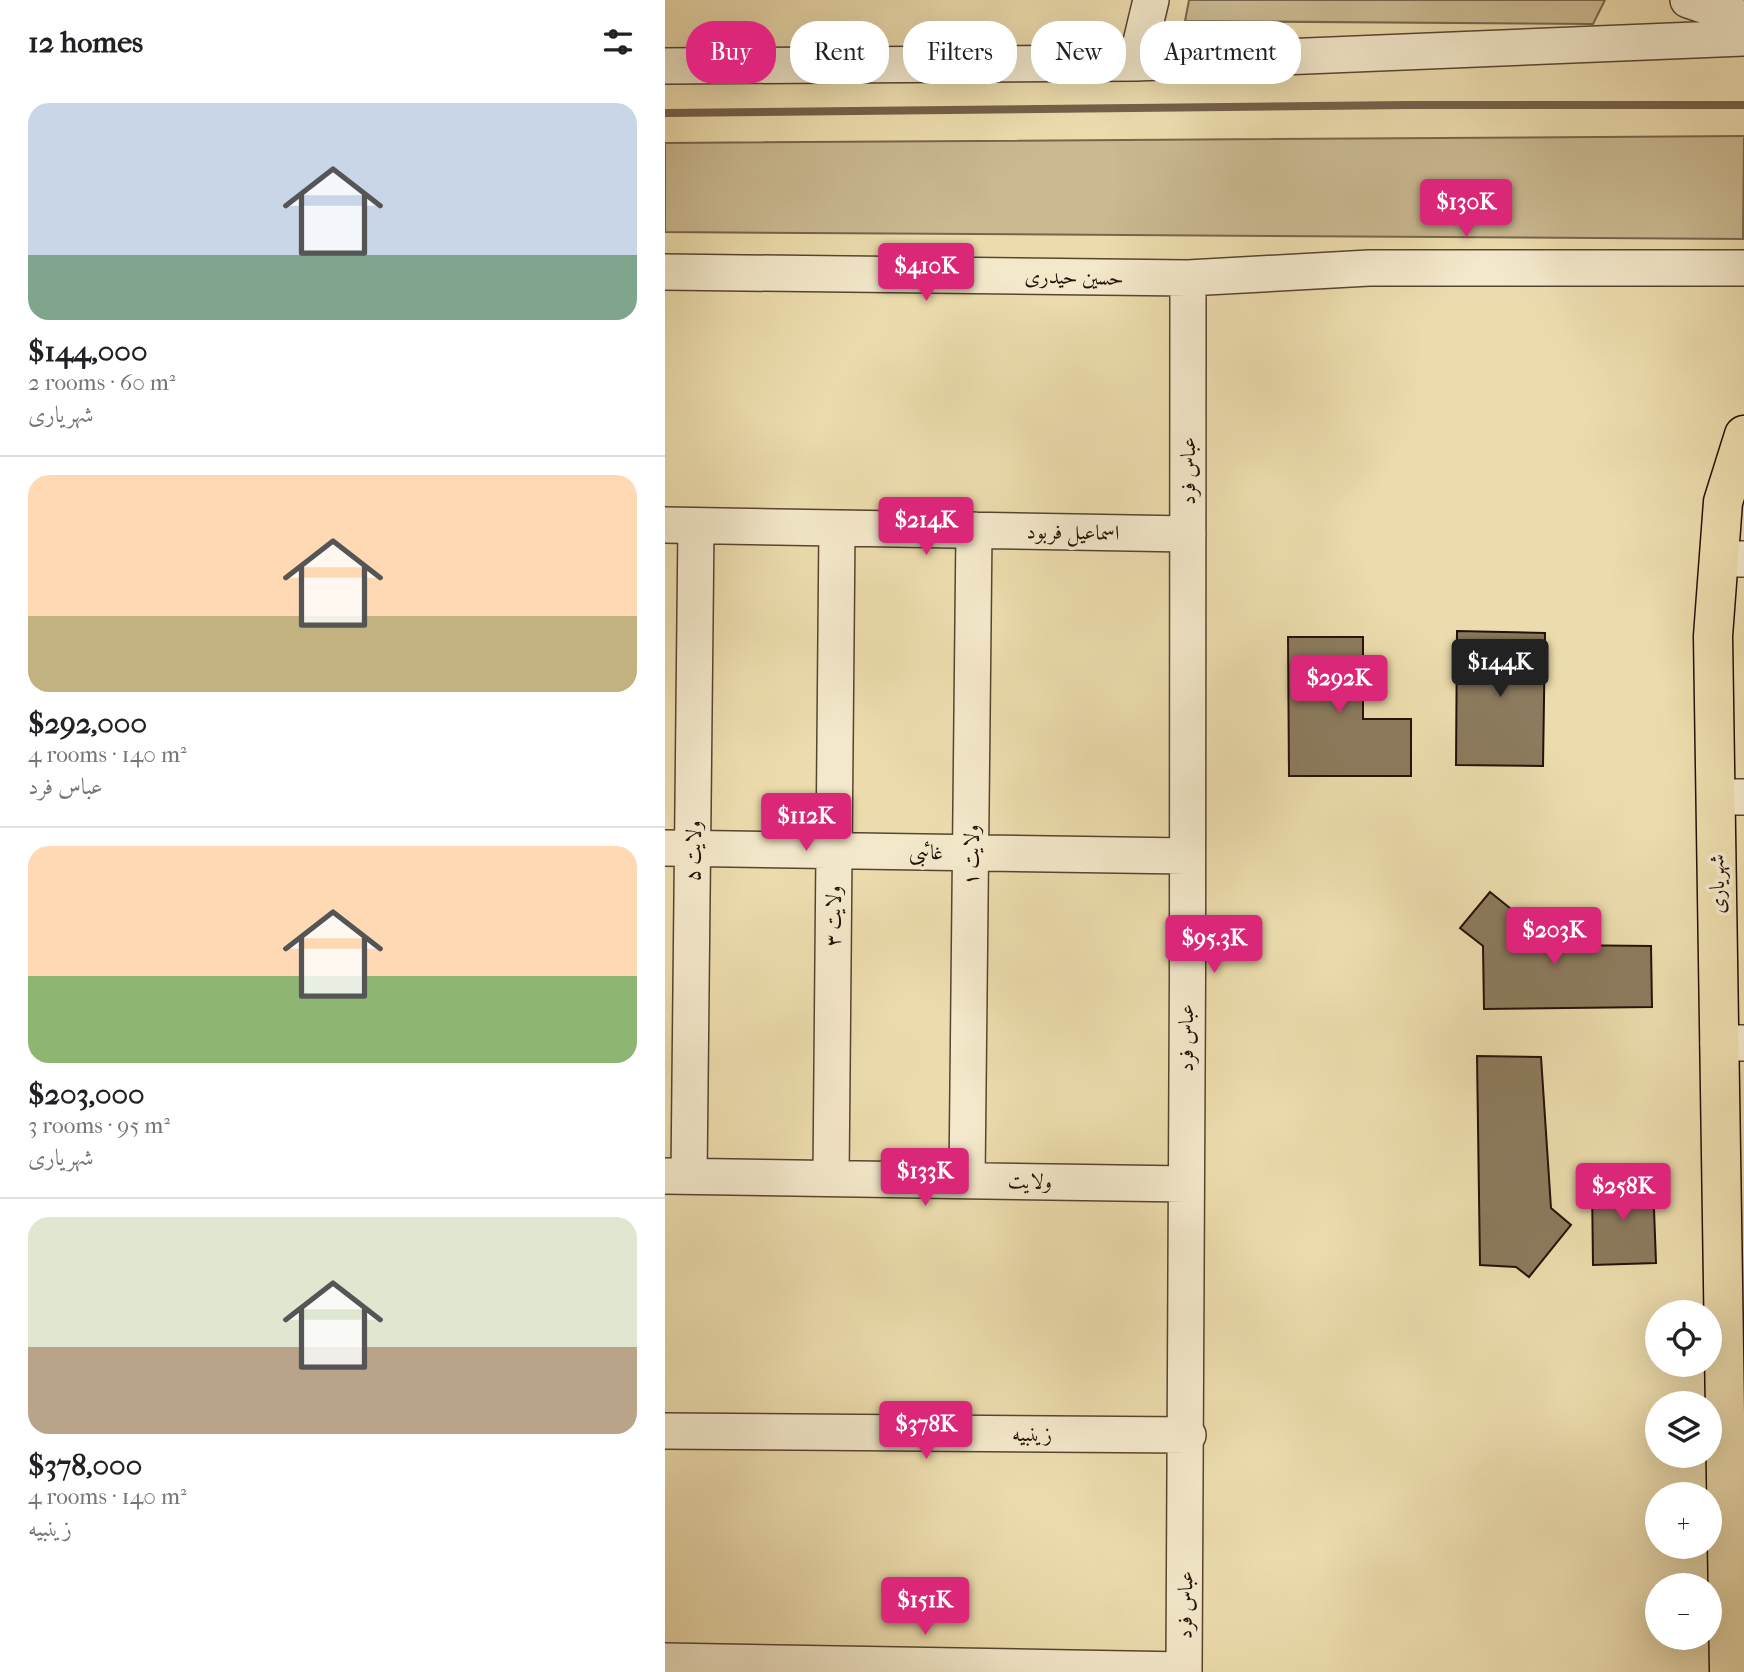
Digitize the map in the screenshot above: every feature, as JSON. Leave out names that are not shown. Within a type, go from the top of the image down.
[{"type":"main road","name":"شهریاری","points":[[1729,1672],[1735,1529],[1730,797],[1713,636],[1732,559],[1723,502],[1744,435]]},
{"type":"street","points":[[1136,63],[1151,0]]},
{"type":"street","points":[[1688,0],[1744,19]]},
{"type":"street","points":[[665,66],[1136,63],[1744,38]]},
{"type":"street","name":"حسین حیدری","points":[[665,272],[1188,278],[1369,268],[1744,268]]},
{"type":"street","name":"عباس فرد","points":[[1184,1671],[1188,1435],[1188,278]]},
{"type":"street","name":"اسماعیل فربود","points":[[681,525],[1188,534]]},
{"type":"street","name":"ولایت ۵","points":[[677,1176],[681,525]]},
{"type":"street","name":"ولایت ۳","points":[[831,1178],[837,528]]},
{"type":"street","name":"ولایت ۱","points":[[967,1180],[974,530]]},
{"type":"street","name":"غائبی","points":[[679,848],[1187,856]]},
{"type":"street","name":"ولایت","points":[[677,1176],[1186,1184]]},
{"type":"street","name":"زینبیه","points":[[665,1431],[1188,1435]]},
{"type":"street","points":[[665,1661],[1184,1671]]},
{"type":"shaded area","points":[[1189,0],[1605,0],[1593,24],[1185,21]]},
{"type":"shaded area","points":[[1744,136],[1743,239],[665,232],[665,143]]},
{"type":"building","points":[[1457,631],[1545,633],[1543,766],[1456,765]]},
{"type":"building","points":[[1288,637],[1363,637],[1363,719],[1411,719],[1411,776],[1289,776]]},
{"type":"building","points":[[1490,892],[1556,945],[1651,946],[1652,1007],[1484,1009],[1483,946],[1460,928]]},
{"type":"building","points":[[1477,1056],[1541,1057],[1551,1208],[1571,1225],[1529,1277],[1516,1267],[1480,1265]]},
{"type":"building","points":[[1592,1182],[1653,1182],[1656,1263],[1593,1265]]},
{"type":"waterway","points":[[665,113],[1407,105],[1744,105]]}]
